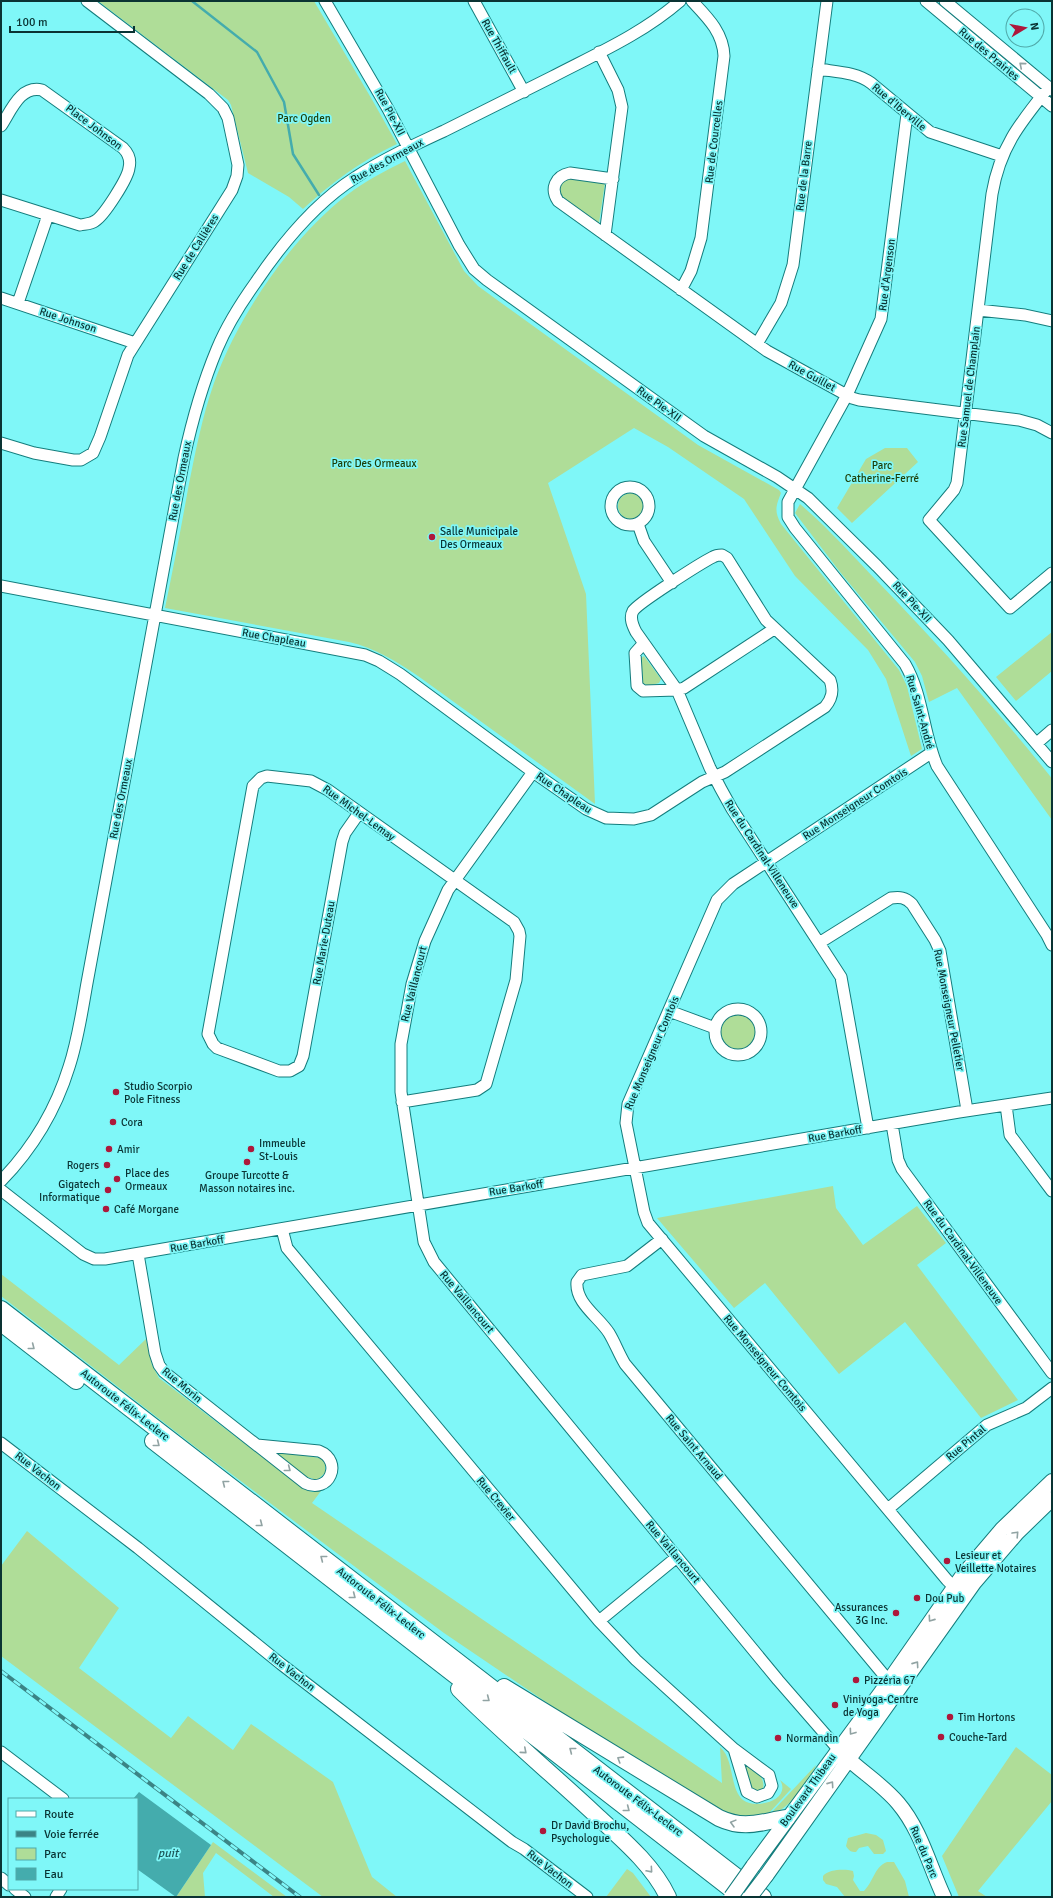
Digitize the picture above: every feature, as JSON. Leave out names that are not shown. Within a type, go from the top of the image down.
[{"type":"highway","name":"Autoroute Félix-Leclerc","points":[[1,1309],[762,1897]]},
{"type":"highway","name":"Autoroute Félix-Leclerc","points":[[1,1323],[741,1897]]},
{"type":"highway","points":[[411,1641],[495,1725],[617,1835],[656,1877],[668,1897]]},
{"type":"highway","points":[[449,1655],[548,1713],[719,1818],[732,1823],[750,1826],[787,1818]]},
{"type":"highway","points":[[655,1830],[726,1897]]},
{"type":"highway","points":[[693,1843],[776,1897]]},
{"type":"main road","name":"Boulevard Thibeau","points":[[750,1897],[849,1760],[992,1540],[1052,1481]]},
{"type":"main road","name":"Boulevard Thibeau","points":[[731,1897],[888,1680],[959,1592],[1052,1499]]},
{"type":"main road","name":"Rue du Parc","points":[[838,1750],[888,1792],[908,1816],[923,1844],[944,1897]]},
{"type":"street","name":"Rue de Callières","points":[[1,443],[34,453],[73,460],[81,460],[89,456],[97,446],[124,365],[135,343],[232,190],[237,176],[237,158],[228,118],[223,108],[216,100],[87,1]]},
{"type":"street","name":"Rue Pie-XII","points":[[325,1],[375,84],[459,246],[469,262],[480,274],[704,436],[796,488],[829,517],[948,640],[1052,762]]},
{"type":"street","name":"Rue Thiffault","points":[[474,1],[524,92]]},
{"type":"street","name":"Rue des Ormeaux","points":[[1,1181],[44,1125],[56,1101],[70,1066],[87,983],[183,464],[194,414],[217,349],[227,328],[266,268],[305,220],[348,182],[409,148],[524,92],[645,28],[680,1]]},
{"type":"street","name":"Rue de Courcelles","points":[[681,290],[691,271],[701,238],[724,56],[723,43],[718,32],[692,1]]},
{"type":"street","name":"Rue de la Barre","points":[[757,344],[781,303],[792,270],[827,1]]},
{"type":"street","name":"Rue des Prairies","points":[[926,1],[1052,106]]},
{"type":"street","name":"Rue des Prairies","points":[[945,1],[1051,88]]},
{"type":"street","points":[[599,52],[618,90],[622,113],[605,235]]},
{"type":"street","name":"Rue d'Iberville","points":[[818,69],[862,77],[935,135],[1002,156]]},
{"type":"street","name":"Rue Samuel de Champlain","points":[[1051,88],[1041,97],[1011,138],[1002,156],[992,194],[956,486],[929,520],[1010,608],[1052,573]]},
{"type":"street","name":"Place Johnson","points":[[1,126],[24,92],[33,89],[42,90],[127,152],[130,160],[128,173],[98,219],[90,223],[80,225],[1,200]]},
{"type":"street","name":"Rue d'Argenson","points":[[796,488],[847,395],[881,319],[907,114]]},
{"type":"street","name":"Rue Guillet","points":[[613,179],[570,173],[560,176],[554,185],[554,191],[558,201],[757,344],[847,395],[859,400],[1019,420],[1037,425],[1052,433]]},
{"type":"street","points":[[18,303],[48,215]]},
{"type":"street","name":"Rue Johnson","points":[[1,298],[135,343]]},
{"type":"street","points":[[978,310],[1025,315],[1052,322]]},
{"type":"street","name":"Rue Saint-André","points":[[796,488],[787,506],[790,521],[908,670],[916,693],[931,753],[936,766],[1048,935],[1052,944]]},
{"type":"street","points":[[638,524],[644,541],[672,583]]},
{"type":"street","name":"Rue Chapleau","points":[[1,586],[155,616],[355,652],[379,661],[420,688],[532,772],[586,809],[597,815],[615,819],[634,819],[651,815],[702,782],[725,772],[824,708],[832,696],[832,686],[827,676],[774,629],[762,615],[727,558],[722,555],[713,557],[672,583],[632,612],[631,616],[633,626],[677,690]]},
{"type":"street","points":[[644,643],[635,653],[637,686],[643,691],[677,690],[684,688],[774,629]]},
{"type":"street","name":"Rue du Cardinal-Villeneuve","points":[[677,690],[714,777],[732,809],[841,977],[868,1128]]},
{"type":"street","points":[[1036,743],[1052,730]]},
{"type":"street","name":"Rue Monseigneur Comtois","points":[[931,753],[733,884],[717,900],[628,1104],[626,1113],[635,1169],[645,1217],[959,1592]]},
{"type":"street","name":"Rue Vaillancourt","points":[[532,772],[454,880],[433,922],[412,984],[401,1044],[400,1073],[402,1102],[424,1242],[434,1262],[838,1750]]},
{"type":"street","name":"Rue Michel-Lemay","points":[[292,1071],[280,1071],[217,1048],[213,1044],[208,1034],[251,792],[257,782],[267,776],[312,782],[320,785],[517,926],[520,936],[516,980],[486,1084],[477,1090],[402,1102]]},
{"type":"street","name":"Rue Marie-Duteau","points":[[292,1071],[299,1066],[303,1056],[342,842],[345,833],[359,814]]},
{"type":"street","name":"Rue Monseigneur Pelletier","points":[[819,943],[891,898],[900,897],[907,899],[912,904],[935,940],[940,951],[967,1110]]},
{"type":"street","points":[[736,1009],[743,1010],[756,1018],[760,1025],[760,1038],[758,1044],[749,1052],[742,1055],[732,1054],[720,1046],[715,1034],[716,1028],[723,1015],[736,1009]]},
{"type":"street","points":[[669,1011],[716,1028]]},
{"type":"street","name":"Rue Barkoff","points":[[1,1190],[89,1257],[100,1260],[418,1204],[635,1169],[967,1110],[1052,1098]]},
{"type":"street","points":[[1006,1105],[1010,1135],[1052,1191]]},
{"type":"street","name":"Rue du Cardinal-Villeneuve","points":[[892,1124],[898,1160],[902,1169],[1052,1373]]},
{"type":"street","name":"Rue Crevier","points":[[282,1229],[287,1248],[599,1621],[636,1660],[734,1749]]},
{"type":"street","name":"Rue Saint Arnaud","points":[[662,1239],[627,1266],[582,1275],[577,1282],[578,1293],[609,1334],[625,1364],[888,1680]]},
{"type":"street","name":"Rue Morin","points":[[138,1254],[155,1353],[160,1367],[166,1375],[257,1445],[310,1485],[324,1484],[330,1475],[332,1469],[330,1460],[319,1451],[257,1445]]},
{"type":"street","name":"Rue Pintal","points":[[888,1509],[987,1425],[1026,1408],[1052,1388]]},
{"type":"street","name":"Rue Vachon","points":[[1,1443],[150,1558],[281,1664],[512,1842],[524,1849],[587,1897]]},
{"type":"street","points":[[599,1621],[677,1557]]},
{"type":"street","points":[[1,1752],[62,1798]]},
{"type":"street","points":[[16,1890],[25,1897]]},
{"type":"green space","name":"Parc Ogden","points":[[98,1],[314,1],[397,144],[370,158],[347,173],[303,209],[289,197],[248,173],[231,105],[228,100]]},
{"type":"green space","name":"Parc Des Ormeaux","points":[[405,161],[464,271],[478,286],[698,445],[779,490],[781,493],[777,505],[777,512],[781,524],[899,670],[907,686],[922,749],[911,756],[886,679],[868,650],[795,576],[744,499],[668,447],[634,428],[548,483],[586,594],[595,804],[418,676],[376,651],[349,642],[165,608],[202,422],[224,357],[237,331],[268,280],[306,233],[347,195],[375,176]]},
{"type":"green space","points":[[569,178],[605,183],[599,223],[561,196],[560,185],[563,181]]},
{"type":"green space","name":"Parc Catherine-Ferré","points":[[885,448],[907,448],[918,462],[852,523],[837,508],[866,459]]},
{"type":"green space","points":[[631,493],[640,497],[644,506],[640,515],[631,519],[622,515],[618,506],[622,497]]},
{"type":"green space","points":[[800,504],[840,542],[923,630],[988,702],[1050,776],[1052,779],[1052,820],[957,688],[929,702],[922,676],[915,662],[840,572],[795,513]]},
{"type":"green space","points":[[1052,632],[1052,671],[1016,701],[996,677]]},
{"type":"green space","points":[[644,656],[661,679],[659,683],[648,686],[643,683],[641,658]]},
{"type":"green space","points":[[738,1014],[751,1019],[756,1032],[751,1045],[738,1050],[725,1045],[720,1032],[725,1019]]},
{"type":"green space","points":[[833,1186],[836,1208],[863,1245],[917,1206],[946,1243],[917,1265],[1018,1400],[981,1418],[905,1322],[839,1374],[765,1283],[734,1308],[657,1218]]},
{"type":"green space","points":[[1,1274],[119,1365],[146,1339],[152,1365],[159,1378],[304,1489],[312,1492],[321,1491],[312,1503],[722,1783],[720,1747],[728,1759],[736,1788],[743,1800],[756,1804],[771,1801],[777,1798],[781,1793],[782,1787],[780,1780],[791,1789],[770,1812],[762,1817],[732,1817],[599,1738],[444,1633],[198,1449],[1,1296]]},
{"type":"green space","points":[[277,1452],[321,1458],[325,1463],[325,1473],[317,1480],[307,1477],[277,1454]]},
{"type":"green space","points":[[27,1531],[119,1608],[79,1668],[171,1738],[188,1716],[233,1750],[251,1724],[333,1782],[372,1877],[397,1897],[323,1897],[1,1656],[1,1566]]},
{"type":"green space","points":[[1016,1747],[1052,1775],[1052,1801],[978,1891],[987,1897],[959,1897],[942,1856]]},
{"type":"green space","points":[[744,1763],[756,1770],[762,1778],[762,1791],[753,1793],[741,1766]]},
{"type":"green space","points":[[816,1765],[809,1779],[790,1803],[776,1813],[770,1814]]},
{"type":"green space","points":[[866,1833],[876,1835],[883,1840],[886,1851],[883,1854],[874,1854],[868,1846],[859,1848],[856,1852],[848,1849],[846,1846],[848,1838]]},
{"type":"green space","points":[[213,1842],[287,1897],[274,1897],[216,1853],[203,1873],[205,1897],[176,1897]]},
{"type":"green space","points":[[887,1862],[894,1862],[905,1881],[909,1897],[845,1897],[837,1887],[826,1884],[823,1880],[823,1876],[829,1872],[842,1870],[853,1871],[853,1880],[860,1891],[864,1891],[879,1867]]},
{"type":"green space","points":[[627,1869],[633,1873],[651,1897],[606,1897]]},
{"type":"water","name":"puit","points":[[139,1792],[211,1845],[176,1897],[138,1870],[138,1798],[134,1798]]},
{"type":"waterway","points":[[192,1],[257,52],[284,102],[293,154],[319,195]]},
{"type":"railway","points":[[1,1671],[300,1897]]},
{"type":"place","name":"Salle Municipale Des Ormeaux","points":[[432,537]]},
{"type":"place","name":"Studio Scorpio Pole Fitness","points":[[116,1092]]},
{"type":"place","name":"Cora","points":[[113,1122]]},
{"type":"place","name":"Amir","points":[[109,1149]]},
{"type":"place","name":"Immeuble St-Louis","points":[[251,1149]]},
{"type":"place","name":"Groupe Turcotte & Masson notaires inc.","points":[[247,1162]]},
{"type":"place","name":"Rogers","points":[[107,1165]]},
{"type":"place","name":"Place des Ormeaux","points":[[117,1179]]},
{"type":"place","name":"Gigatech Informatique","points":[[108,1190]]},
{"type":"place","name":"Café Morgane","points":[[106,1209]]},
{"type":"place","name":"Lesieur et Veillette Notaires","points":[[947,1561]]},
{"type":"place","name":"Dou Pub","points":[[917,1598]]},
{"type":"place","name":"Assurances 3G Inc.","points":[[896,1613]]},
{"type":"place","name":"Pizzéria 67","points":[[856,1680]]},
{"type":"place","name":"Viniyoga-Centre de Yoga","points":[[835,1705]]},
{"type":"place","name":"Tim Hortons","points":[[950,1717]]},
{"type":"place","name":"Couche-Tard","points":[[941,1737]]},
{"type":"place","name":"Normandin","points":[[778,1738]]},
{"type":"place","name":"Dr David Brochu, Psychologue","points":[[543,1831]]}]
